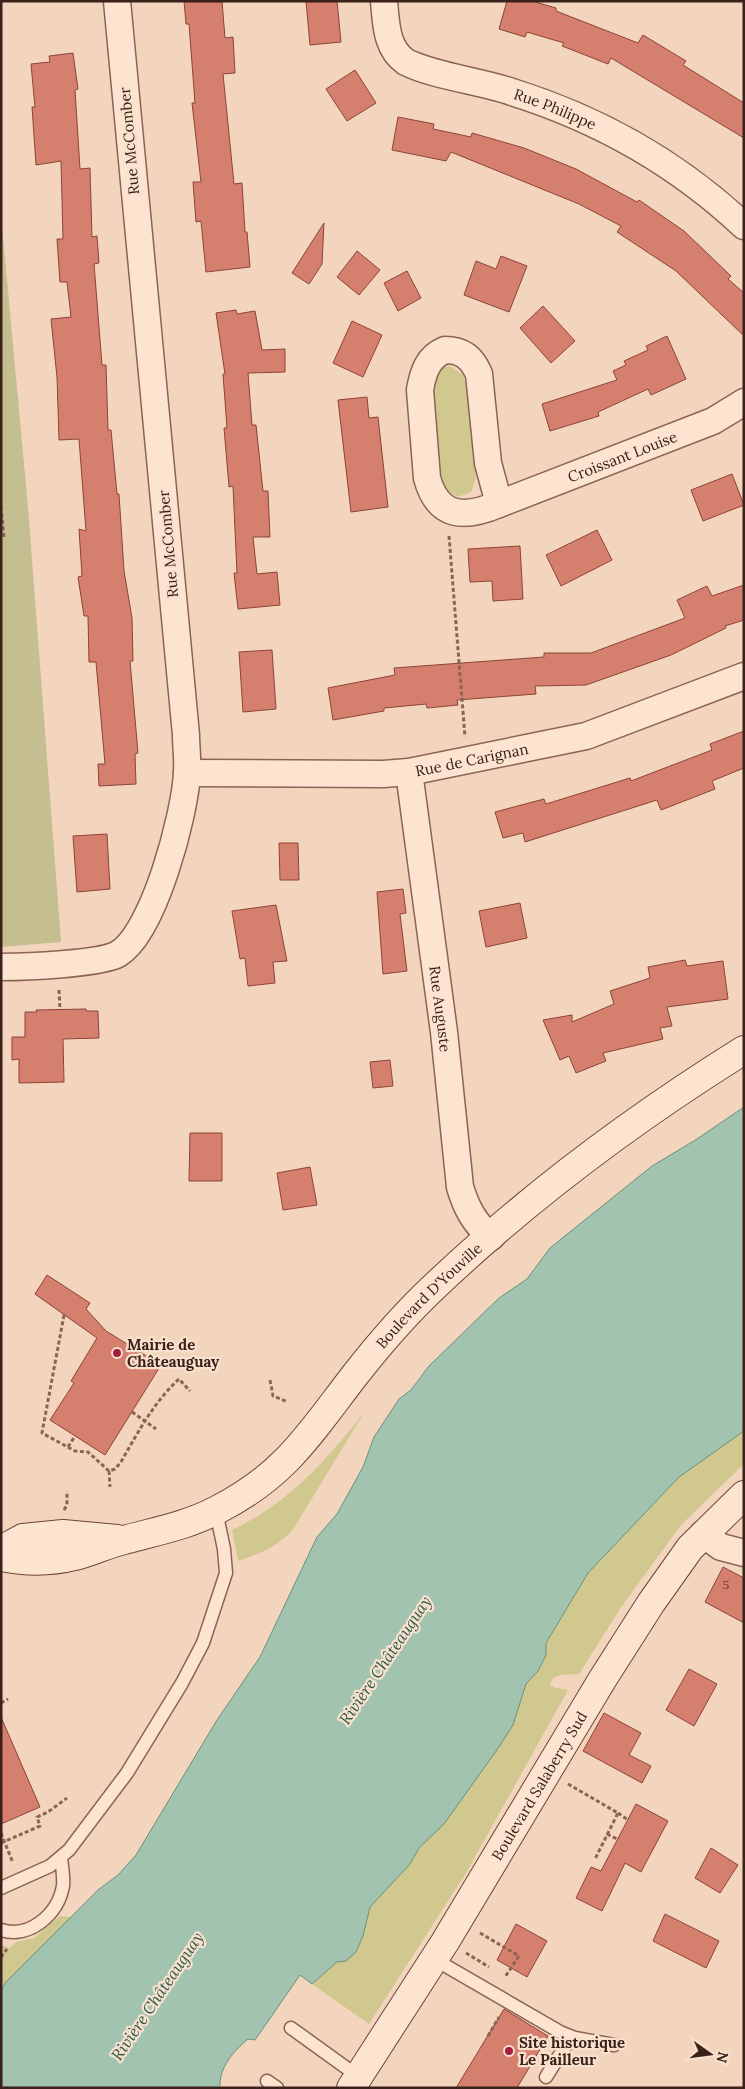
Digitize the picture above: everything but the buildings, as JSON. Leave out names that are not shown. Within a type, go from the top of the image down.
[{"type":"street","name":"Rue McComber","points":[[1,967],[99,960],[118,954],[127,947],[146,919],[160,886],[182,805],[187,773],[185,725],[117,1]]},
{"type":"street","name":"Rue Philippe","points":[[384,1],[389,39],[396,52],[406,62],[504,89],[567,110],[643,150],[679,173],[720,204],[744,226]]},
{"type":"street","name":"Croissant Louise","points":[[499,504],[488,463],[479,374],[475,364],[467,355],[457,350],[445,350],[437,354],[430,361],[423,376],[420,390],[425,467],[430,491],[444,508],[453,512],[472,513],[499,504],[713,421],[744,402]]},
{"type":"street","name":"Rue de Carignan","points":[[187,773],[383,774],[409,772],[586,736],[744,676]]},
{"type":"street","name":"Rue Auguste","points":[[409,772],[444,1032],[460,1187],[466,1208],[482,1230],[491,1237]]},
{"type":"street","name":"Boulevard D'Youville","points":[[1,1557],[24,1562],[74,1557],[124,1540],[170,1530],[216,1511],[262,1482],[298,1450],[385,1339],[436,1285],[491,1237],[641,1116],[744,1050]]},
{"type":"street","name":"Boulevard Salaberry Sud","points":[[355,2082],[434,1959],[628,1638],[666,1582],[703,1534],[744,1495]]},
{"type":"street","name":"Boulevard D'Youville","points":[[1,1550],[23,1538],[63,1534],[124,1540]]},
{"type":"street","points":[[703,1534],[721,1547],[744,1553]]},
{"type":"lane","points":[[1,1888],[50,1866],[61,1858],[127,1773],[182,1683],[203,1643],[226,1574],[224,1549],[216,1511]]},
{"type":"lane","points":[[1,1930],[12,1933],[34,1928],[53,1910],[63,1885],[61,1858]]},
{"type":"lane","points":[[434,1959],[571,2037],[614,2045]]},
{"type":"lane","points":[[291,2028],[355,2082]]},
{"type":"lane","points":[[546,2077],[571,2037]]},
{"type":"path","points":[[1,507],[4,537]]},
{"type":"path","points":[[449,528],[465,742]]},
{"type":"path","points":[[58,982],[60,1009]]},
{"type":"path","points":[[64,1315],[42,1433],[75,1451],[88,1452],[110,1471],[110,1487]]},
{"type":"path","points":[[110,1471],[115,1469],[121,1462],[160,1399],[180,1379],[190,1390]]},
{"type":"path","points":[[270,1380],[273,1396],[288,1402]]},
{"type":"path","points":[[132,1412],[146,1420],[156,1429]]},
{"type":"path","points":[[68,1447],[75,1436]]},
{"type":"path","points":[[67,1491],[67,1501]]},
{"type":"path","points":[[1,1703],[8,1699]]},
{"type":"path","points":[[547,1772],[628,1820]]},
{"type":"path","points":[[3,1842],[40,1826],[37,1816],[48,1812],[67,1798]]},
{"type":"path","points":[[595,1859],[618,1813]]},
{"type":"path","points":[[1,1833],[15,1868]]},
{"type":"path","points":[[607,1834],[617,1839]]},
{"type":"path","points":[[473,1929],[519,1956],[505,1977]]},
{"type":"path","points":[[488,2036],[504,2009]]},
{"type":"shaded area","points":[[1,215],[28,507],[61,942],[1,947]]},
{"type":"shaded area","points":[[450,366],[463,375],[467,387],[476,477],[471,492],[458,497],[444,489],[440,480],[433,392],[439,372]]},
{"type":"shaded area","points":[[365,1411],[294,1528],[288,1535],[269,1549],[238,1561],[232,1530],[272,1507],[306,1479],[336,1447]]},
{"type":"shaded area","points":[[744,1431],[744,1464],[681,1525],[622,1606],[579,1674],[560,1675],[553,1678],[550,1685],[568,1690],[466,1873],[369,2024],[312,1984],[337,1962],[346,1961],[363,1936],[370,1907],[410,1864],[419,1848],[444,1824],[513,1725],[526,1684],[538,1671],[546,1655],[546,1643],[588,1573],[679,1477]]},
{"type":"shaded area","points":[[60,1916],[71,1917],[1,1987],[1,1945],[10,1948],[16,1942],[34,1938]]},
{"type":"water","name":"Rivière Châteauguay","points":[[744,1107],[744,1431],[679,1477],[588,1573],[546,1643],[546,1655],[538,1671],[526,1684],[513,1725],[444,1824],[419,1848],[410,1864],[370,1907],[363,1936],[356,1952],[346,1961],[337,1962],[312,1984],[300,1975],[255,2040],[248,2039],[228,2060],[220,2080],[220,2088],[1,2088],[1,1992],[5,1983],[98,1890],[118,1875],[136,1855],[217,1720],[260,1657],[317,1537],[337,1514],[363,1467],[374,1437],[399,1399],[411,1390],[429,1366],[499,1298],[527,1279],[550,1248],[652,1166],[697,1139]]},
{"type":"place","name":"Mairie de Châteauguay","points":[[117,1353]]},
{"type":"place","name":"Site historique Le Pailleur","points":[[509,2051]]}]
